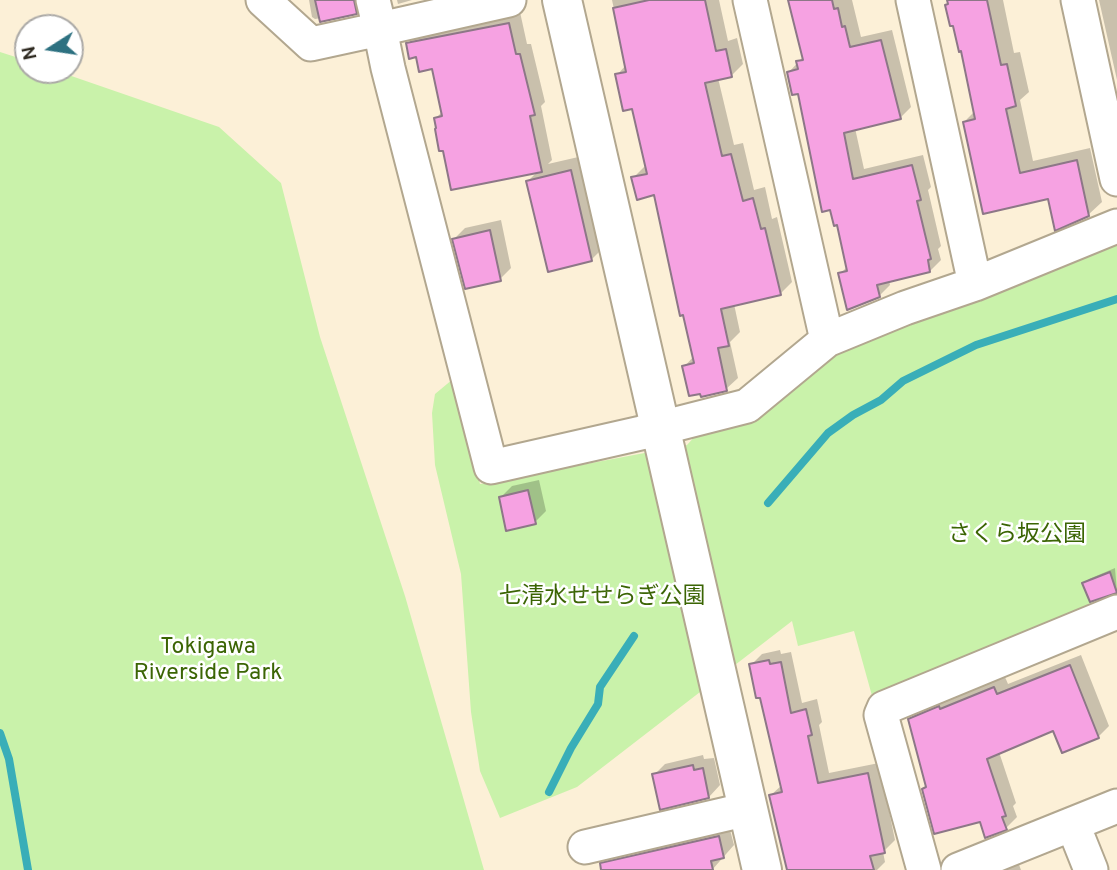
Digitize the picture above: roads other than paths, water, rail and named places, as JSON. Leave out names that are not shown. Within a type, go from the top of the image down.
[{"type":"street","points":[[263,0],[311,44],[377,15],[509,0]]},
{"type":"street","points":[[562,0],[762,870]]},
{"type":"street","points":[[750,0],[827,340]]},
{"type":"street","points":[[913,0],[975,284]]},
{"type":"street","points":[[1077,0],[1117,179]]},
{"type":"street","points":[[377,15],[391,81],[491,467],[747,406],[827,340],[1117,226]]},
{"type":"street","points":[[924,870],[881,715],[884,708],[1117,612]]},
{"type":"street","points":[[958,870],[1117,806]]},
{"type":"street","points":[[585,847],[748,809]]},
{"type":"street","points":[[1073,825],[1091,870]]},
{"type":"waterway","points":[[768,503],[828,433],[881,400],[903,381],[976,345],[1117,299]]},
{"type":"waterway","points":[[549,792],[571,748],[598,704],[600,687],[634,636]]},
{"type":"waterway","points":[[0,733],[9,759],[28,870]]},
{"type":"park label","name":"さくら坂公園","points":[[1017,536]]},
{"type":"park label","name":"七清水せせらぎ公園","points":[[602,598]]},
{"type":"park label","name":"Tokigawa Riverside Park","points":[[208,661]]}]
